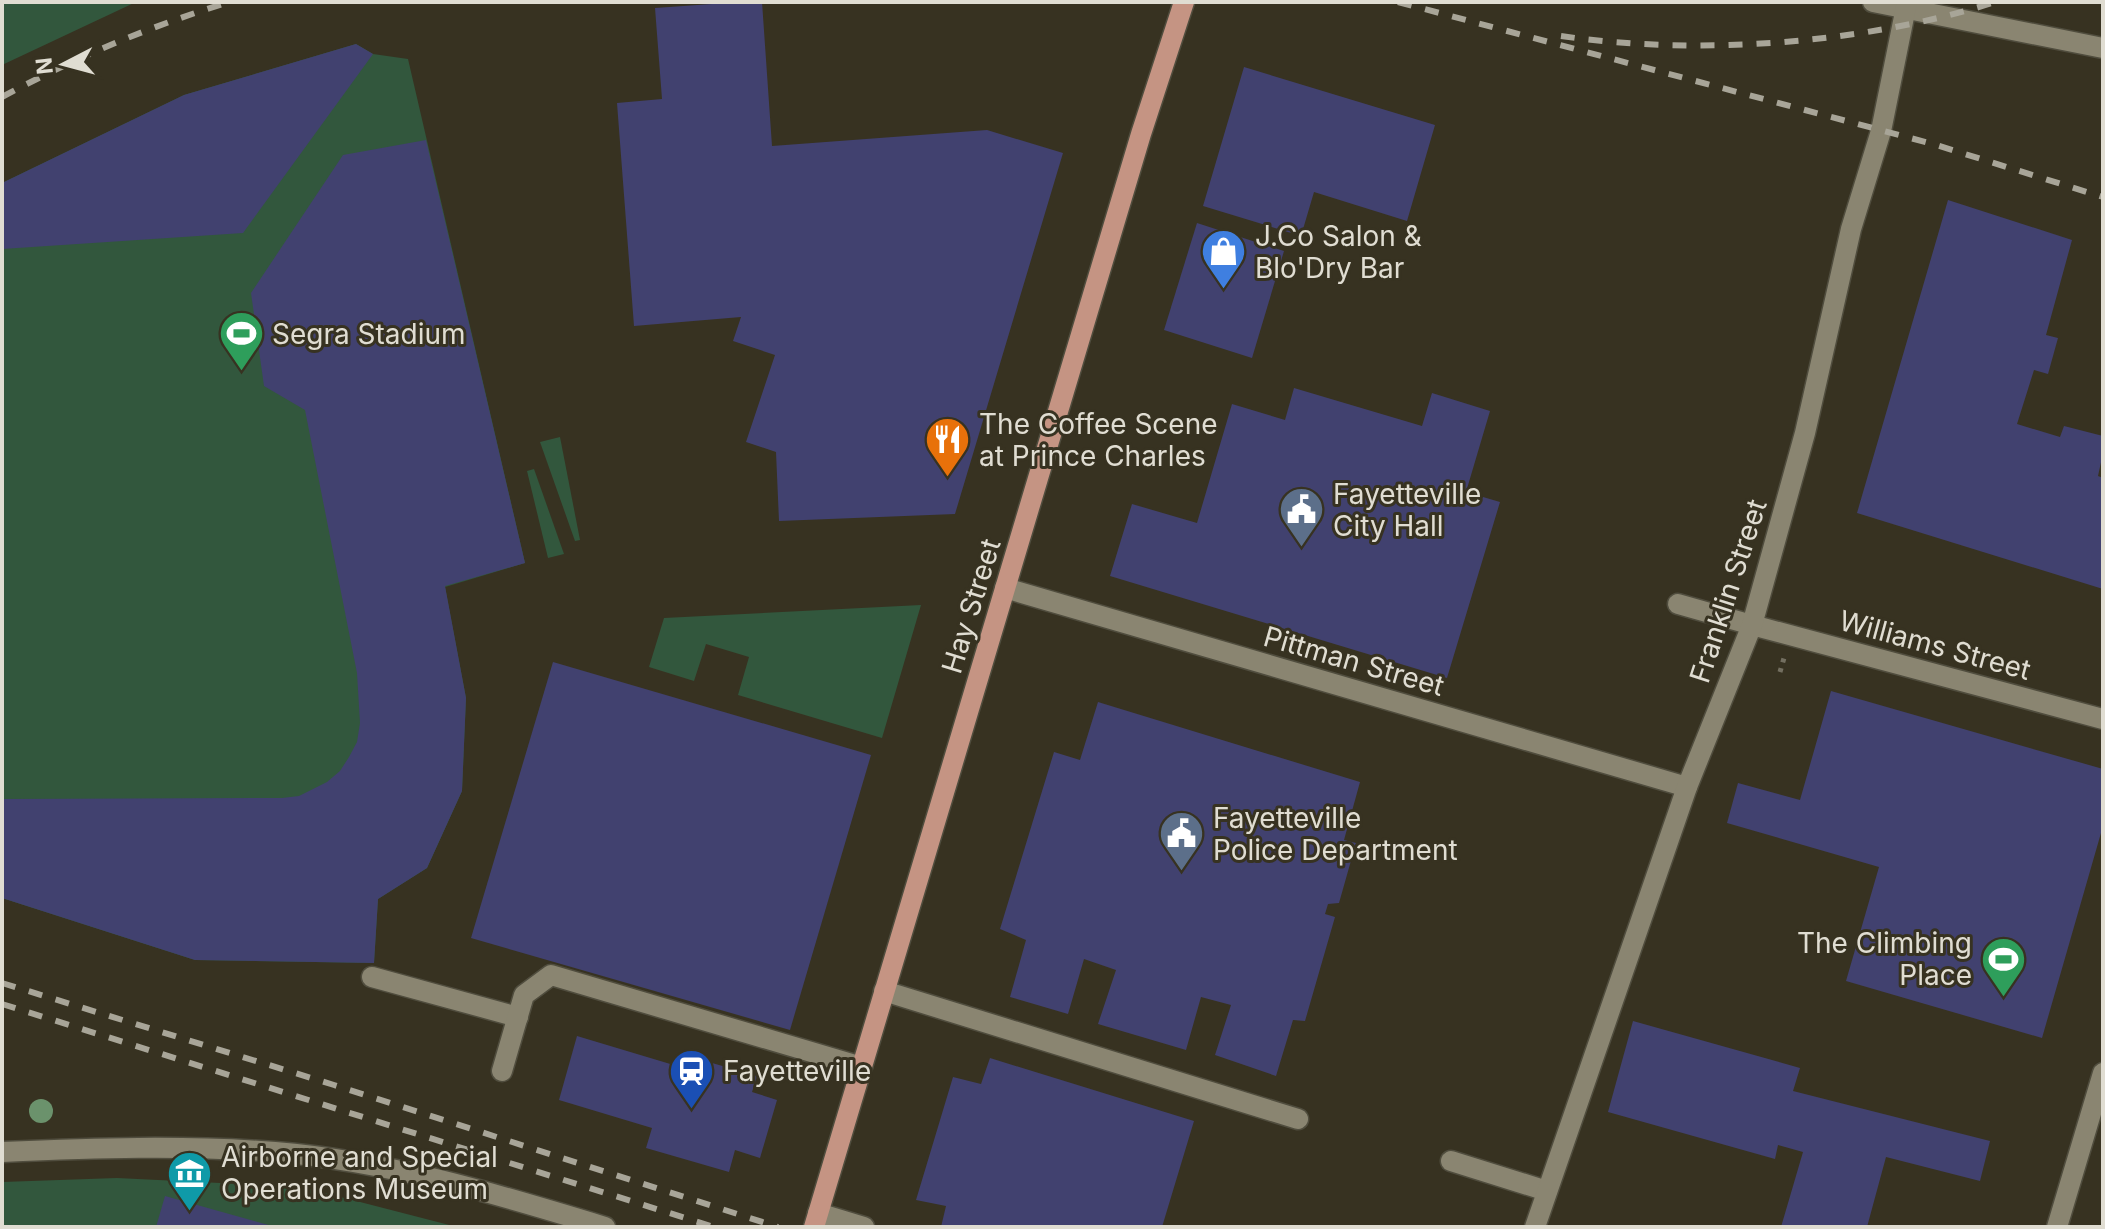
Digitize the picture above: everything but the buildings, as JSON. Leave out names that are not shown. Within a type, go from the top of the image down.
[{"type":"main road","name":"Hay Street","points":[[816,1220],[1137,149],[1184,2]]},
{"type":"street","points":[[1873,2],[1906,5],[2103,48]]},
{"type":"street","name":"Franklin Street","points":[[1535,1227],[1687,787],[1752,625],[1805,433],[1851,229],[1881,131],[1906,5]]},
{"type":"street","name":"Pittman Street","points":[[1005,588],[1687,787]]},
{"type":"street","name":"Williams Street","points":[[1678,604],[2103,719]]},
{"type":"street","points":[[502,1071],[524,995],[551,975],[862,1067]]},
{"type":"street","points":[[372,977],[518,1017]]},
{"type":"street","points":[[884,991],[1298,1119]]},
{"type":"street","points":[[2057,1227],[2103,1073]]},
{"type":"street","points":[[2,1152],[178,1148],[275,1152],[346,1161],[444,1180],[605,1227]]},
{"type":"street","points":[[1451,1161],[1547,1191]]},
{"type":"street","points":[[816,1220],[864,1227]]},
{"type":"green space","points":[[2,2],[136,2],[2,65]]},
{"type":"green space","name":"Segra Stadium","points":[[356,44],[373,54],[408,59],[525,563],[445,587],[466,698],[462,791],[427,868],[378,899],[374,963],[195,960],[2,898],[2,183],[184,95]]},
{"type":"green space","points":[[560,437],[580,540],[575,541],[540,442]]},
{"type":"green space","points":[[534,469],[564,554],[548,558],[527,471]]},
{"type":"green space","points":[[921,605],[882,738],[738,695],[749,657],[706,644],[694,681],[649,667],[664,618]]},
{"type":"green space","points":[[117,1178],[302,1187],[457,1227],[2,1227],[2,1182]]},
{"type":"railway","points":[[2,97],[113,44],[229,2]]},
{"type":"railway","points":[[1398,2],[1933,144],[2103,197]]},
{"type":"railway","points":[[1561,36],[1667,45],[1780,42],[1891,28],[1995,2]]},
{"type":"railway","points":[[2,983],[778,1227]]},
{"type":"railway","points":[[2,1004],[714,1227]]},
{"type":"place","name":"J.Co Salon & Blo'Dry Bar","points":[[1224,291]]},
{"type":"place","name":"Segra Stadium","points":[[241,373]]},
{"type":"place","name":"The Coffee Scene at Prince Charles","points":[[948,479]]},
{"type":"place","name":"Fayetteville City Hall","points":[[1302,549]]},
{"type":"place","name":"Fayetteville Police Department","points":[[1182,873]]},
{"type":"place","name":"The Climbing Place","points":[[2003,998]]},
{"type":"place","name":"Fayetteville","points":[[692,1110]]},
{"type":"place","name":"Airborne and Special Operations Museum","points":[[190,1212]]}]
